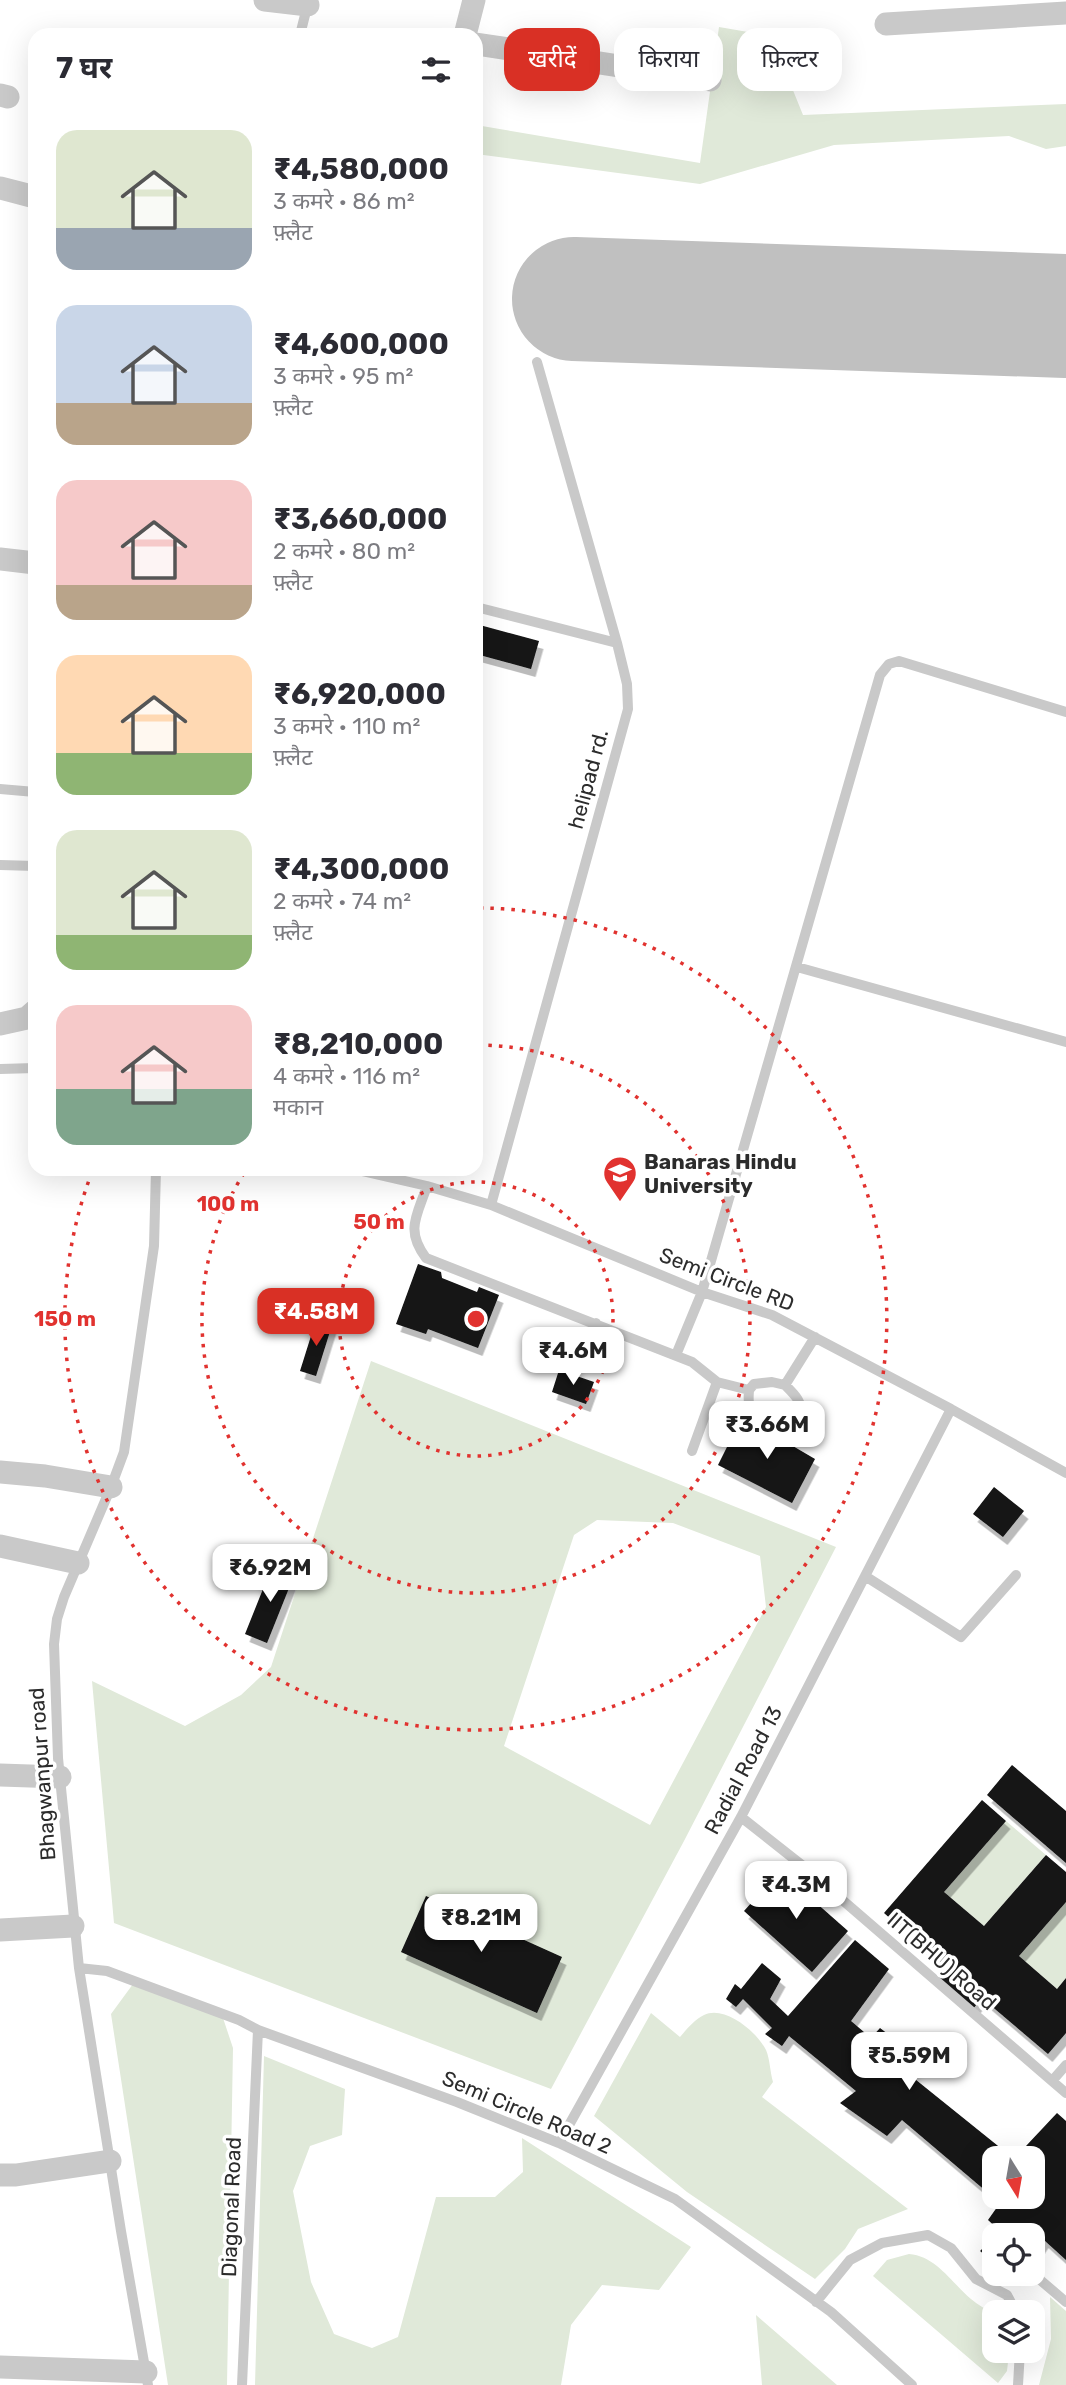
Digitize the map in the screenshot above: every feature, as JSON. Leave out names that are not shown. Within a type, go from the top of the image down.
[{"type":"street","points":[[265,0],[308,3]]},
{"type":"street","points":[[467,28],[474,0]]},
{"type":"street","points":[[886,24],[1065,9]]},
{"type":"street","points":[[483,45],[614,65]]},
{"type":"street","points":[[0,188],[28,195]]},
{"type":"street","points":[[0,559],[28,562]]},
{"type":"street","points":[[0,1024],[28,1017]]},
{"type":"street","points":[[0,1472],[111,1487]]},
{"type":"street","points":[[0,1546],[78,1563]]},
{"type":"street","points":[[0,1775],[60,1777]]},
{"type":"street","points":[[0,1930],[73,1926]]},
{"type":"street","points":[[0,2175],[110,2161]]},
{"type":"street","points":[[0,2367],[147,2379]]},
{"type":"lane","points":[[302,28],[308,3]]},
{"type":"lane","name":"helipad rd.","points":[[491,1205],[628,709],[627,684],[617,643],[537,362]]},
{"type":"lane","points":[[483,609],[617,643]]},
{"type":"lane","points":[[676,1356],[702,1292],[880,675],[889,664],[899,662],[1066,712]]},
{"type":"lane","points":[[0,789],[28,791]]},
{"type":"lane","points":[[0,865],[28,866]]},
{"type":"lane","points":[[797,967],[1066,1042]]},
{"type":"lane","points":[[0,1069],[28,1068]]},
{"type":"lane","name":"Bhagwanpur road","points":[[147,2379],[73,1926],[60,1777],[54,1644],[57,1619],[124,1452],[154,1246],[156,1176]]},
{"type":"lane","name":"Semi Circle RD","points":[[383,1176],[491,1205],[702,1292],[772,1315],[951,1409],[1066,1474]]},
{"type":"lane","points":[[427,1186],[412,1228],[416,1245],[426,1258],[676,1356],[706,1370],[717,1382],[749,1390]]},
{"type":"lane","points":[[579,1364],[596,1323]]},
{"type":"lane","points":[[785,1385],[815,1337]]},
{"type":"lane","points":[[758,1419],[750,1412],[749,1390],[754,1384],[772,1381],[785,1385],[798,1398],[802,1417],[793,1426],[779,1428]]},
{"type":"lane","points":[[692,1451],[717,1382]]},
{"type":"lane","name":"Radial Road 13","points":[[559,2143],[741,1817],[951,1409]]},
{"type":"lane","points":[[865,1576],[961,1637],[1016,1575]]},
{"type":"lane","name":"IIT(BHU) Road","points":[[741,1817],[803,1866],[1066,2093]]},
{"type":"lane","name":"Semi Circle Road 2","points":[[79,1968],[107,1971],[239,2020],[258,2030],[457,2102],[559,2143],[675,2199],[831,2312],[912,2385]]},
{"type":"lane","name":"Diagonal Road","points":[[243,2385],[258,2030]]},
{"type":"lane","points":[[1052,2081],[1066,2065]]},
{"type":"lane","points":[[816,2302],[850,2260],[882,2243],[928,2235],[951,2248],[976,2278],[1007,2295],[1010,2300]]},
{"type":"lane","points":[[1045,2284],[1066,2302]]},
{"type":"lane","points":[[1018,2385],[1019,2363]]},
{"type":"green space","points":[[719,27],[737,30],[737,91],[793,91],[803,115],[1066,104],[1066,146],[1046,149],[1009,136],[834,145],[700,184],[483,155],[483,126],[700,163],[710,91],[723,91],[723,28]]},
{"type":"green space","points":[[371,1361],[836,1547],[684,1841],[551,2089],[114,1923],[92,1681],[185,1726],[241,1695],[271,1667]],"holes":[[[597,1520],[673,1523],[760,1556],[766,1607],[650,1825],[504,1746],[574,1535]]]},
{"type":"green space","points":[[1006,1821],[1046,1855],[984,1926],[944,1892]]},
{"type":"green space","points":[[1066,1902],[1066,1978],[1057,1989],[1019,1956]]},
{"type":"green space","points":[[133,1984],[220,2009],[233,2048],[227,2385],[168,2385],[111,2014]]},
{"type":"green space","points":[[651,2013],[680,2037],[697,2019],[712,2013],[730,2017],[748,2028],[762,2043],[768,2057],[773,2082],[762,2097],[908,2209],[858,2229],[845,2249],[815,2279],[687,2192],[594,2116]]},
{"type":"green space","points":[[264,2056],[345,2089],[342,2135],[310,2146],[293,2191],[311,2282],[334,2334],[372,2348],[398,2337],[436,2197],[495,2197],[523,2172],[522,2138],[691,2247],[659,2290],[602,2285],[571,2325],[561,2385],[255,2385]]},
{"type":"green space","points":[[909,2254],[927,2259],[982,2307],[982,2363],[1008,2363],[1007,2371],[998,2383],[873,2276],[887,2260]]},
{"type":"green space","points":[[1050,2297],[1066,2311],[1066,2385],[1039,2385],[1051,2339]]},
{"type":"green space","points":[[756,2315],[837,2385],[762,2385]]},
{"type":"building","points":[[483,626],[539,641],[531,669],[483,656]]},
{"type":"building","points":[[418,1264],[441,1272],[442,1278],[477,1292],[479,1287],[499,1295],[478,1348],[428,1329],[426,1334],[396,1324]]},
{"type":"building","points":[[316,1320],[332,1325],[316,1376],[300,1371]]},
{"type":"building","points":[[559,1370],[594,1382],[586,1404],[552,1392]]},
{"type":"building","points":[[741,1419],[756,1428],[758,1423],[775,1431],[774,1435],[815,1459],[792,1503],[718,1465]]},
{"type":"building","points":[[994,1487],[1024,1511],[1003,1537],[973,1514]]},
{"type":"building","points":[[273,1564],[295,1573],[267,1643],[245,1634]]},
{"type":"building","points":[[1012,1765],[1066,1811],[1066,1863],[987,1795]]},
{"type":"building","points":[[982,1800],[1006,1821],[944,1892],[984,1926],[1046,1855],[1066,1872],[1066,1902],[1019,1956],[1057,1989],[1066,1978],[1066,2033],[1048,2054],[982,1998],[972,2010],[937,1980],[947,1968],[884,1913]]},
{"type":"building","points":[[780,1871],[848,1931],[812,1972],[744,1911]]},
{"type":"building","points":[[426,1896],[562,1957],[537,2013],[401,1952]]},
{"type":"building","points":[[855,1940],[889,1969],[851,2021],[871,2038],[880,2028],[897,2041],[885,2055],[998,2146],[982,2146],[982,2188],[902,2120],[887,2136],[840,2103],[856,2091],[789,2036],[782,2046],[765,2034],[772,2028],[743,1999],[736,2007],[726,1999],[735,1984],[741,1989],[762,1963],[781,1979],[770,1999],[788,2016]]},
{"type":"building","points":[[1057,2113],[1066,2121],[1066,2260],[1045,2241],[1045,2223],[991,2223],[988,2220],[996,2209],[1045,2209],[1045,2146],[1026,2146]]},
{"type":"runway","points":[[574,299],[1066,316]]},
{"type":"place","name":"Banaras Hindu University","points":[[620,1203]]}]
